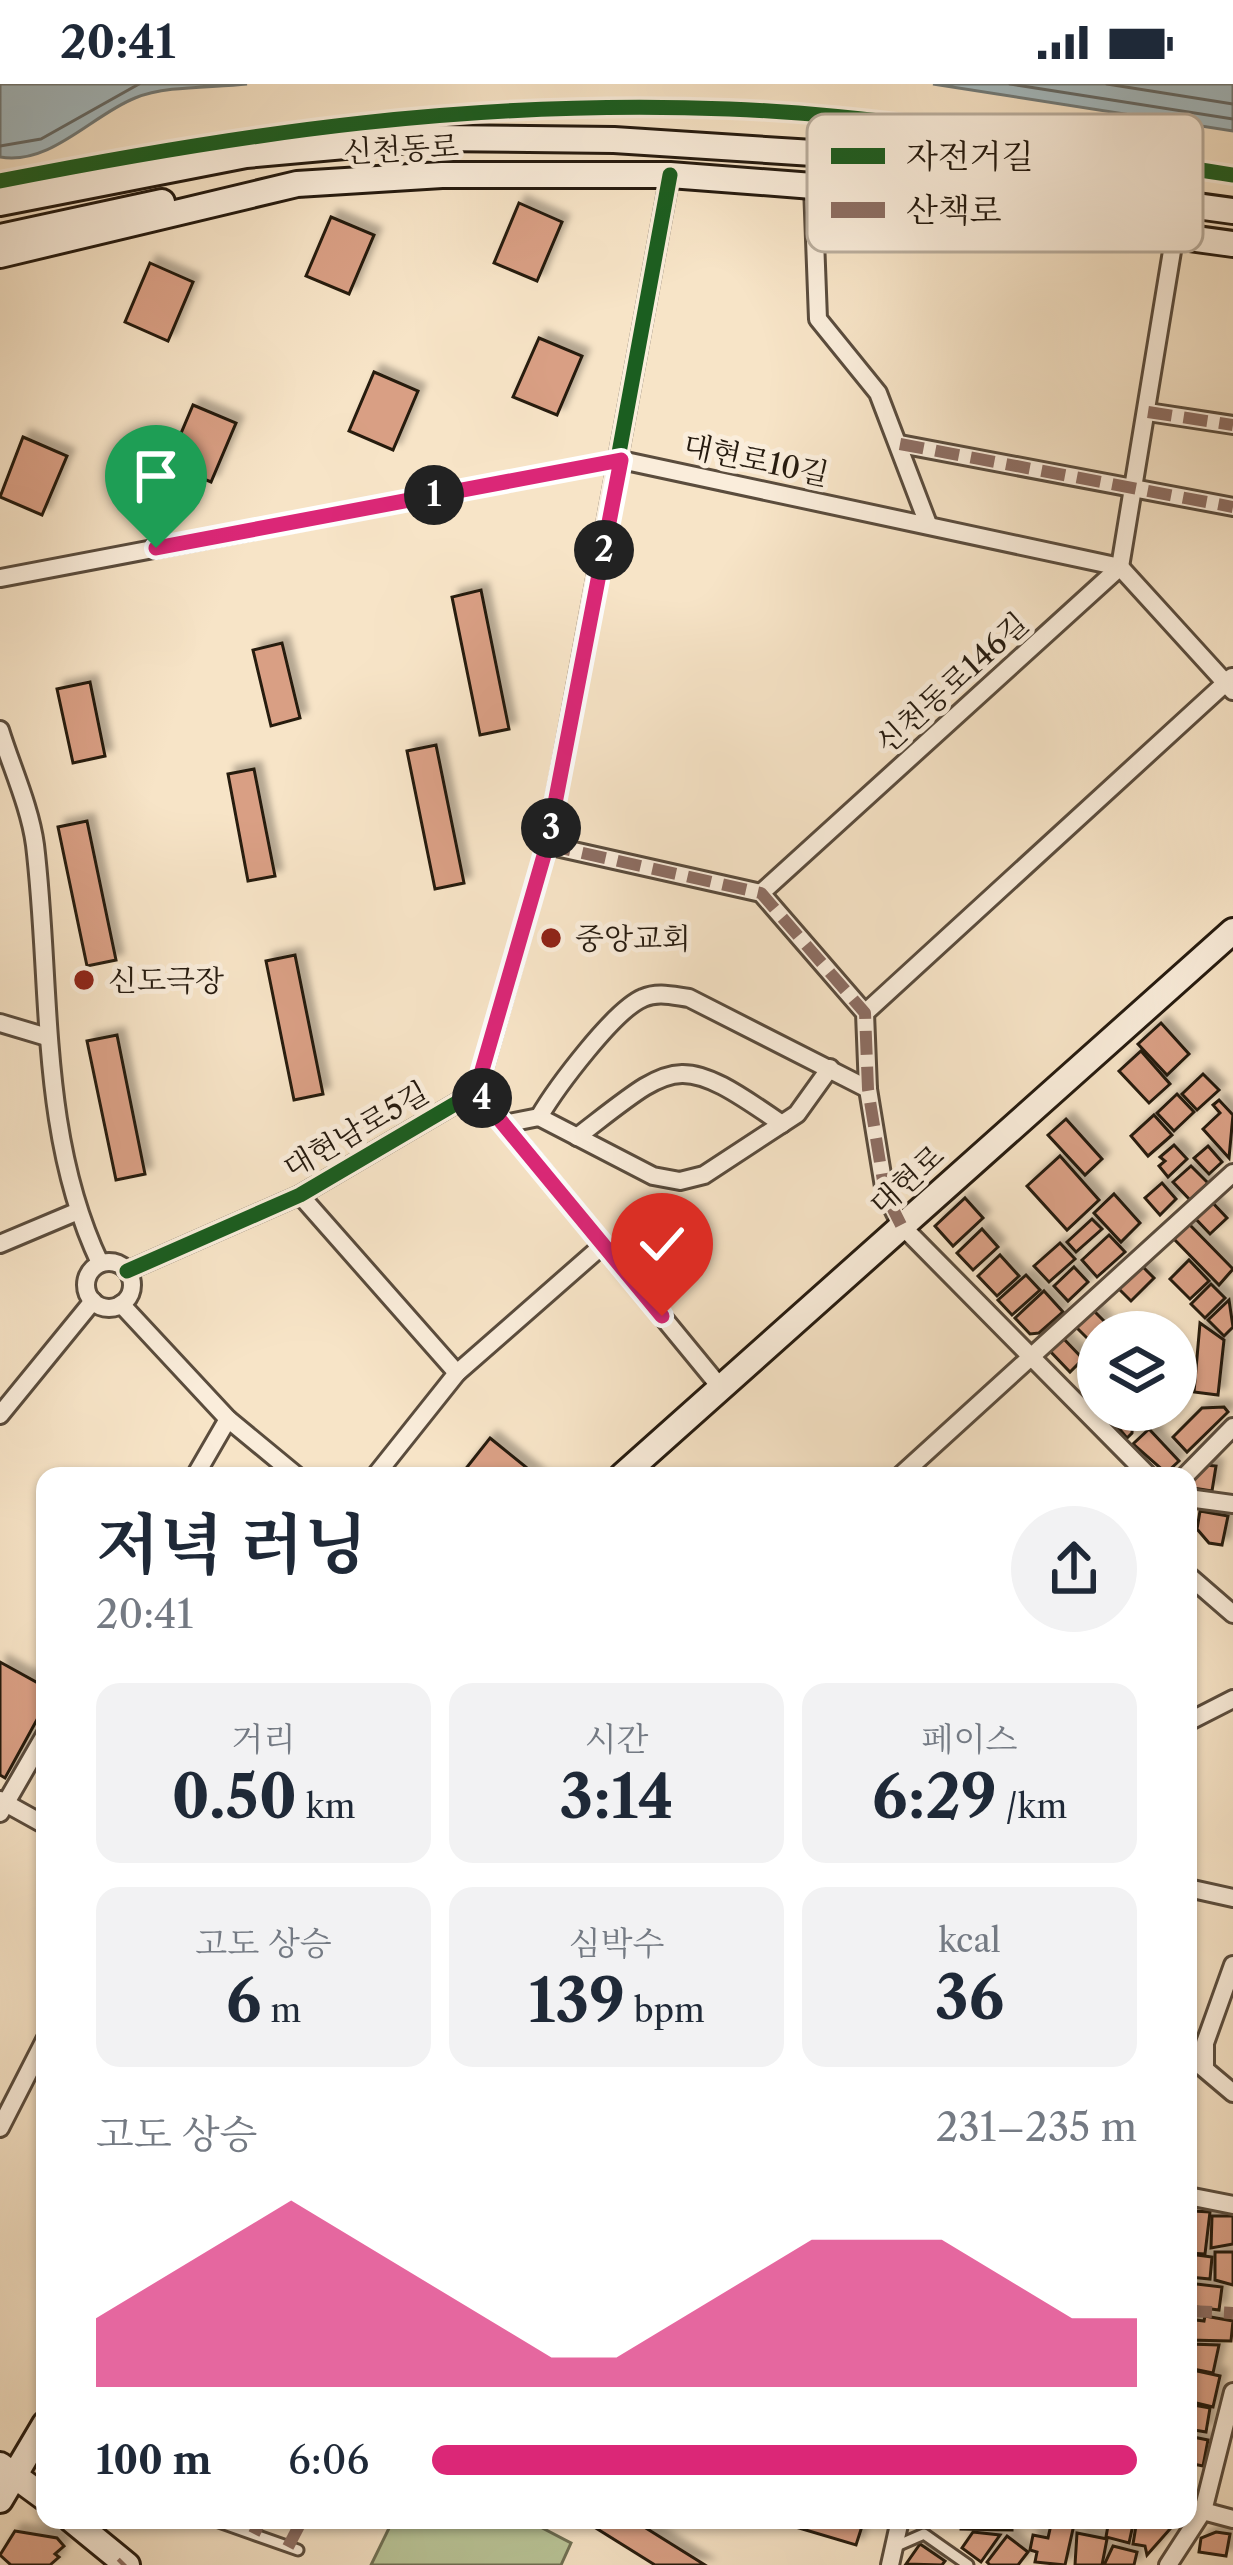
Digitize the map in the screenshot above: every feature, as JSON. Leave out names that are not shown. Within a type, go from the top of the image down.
[{"type":"main road","name":"신천동로","points":[[0,203],[246,155],[434,138],[614,140],[807,153]]},
{"type":"main road","name":"신천동로","points":[[0,255],[297,184],[442,175],[670,175],[807,186]]},
{"type":"main road","points":[[0,237],[123,208],[297,184]]},
{"type":"main road","name":"신천동로","points":[[1203,207],[1233,211]]},
{"type":"main road","name":"신천동로","points":[[1203,243],[1233,247]]},
{"type":"main road","name":"대현로","points":[[632,1467],[1233,931]]},
{"type":"main road","points":[[0,2500],[8,2469],[36,2443]]},
{"type":"main road","points":[[8,2469],[36,2491]]},
{"type":"main road","points":[[83,2529],[127,2565]]},
{"type":"street","name":"대현남로5길","points":[[127,1271],[300,1195],[476,1091],[547,845],[670,175]]},
{"type":"street","points":[[815,252],[818,320],[878,393],[928,524]]},
{"type":"street","points":[[865,1013],[1230,684],[1120,567],[1172,252]]},
{"type":"street","points":[[1148,412],[1233,425]]},
{"type":"street","points":[[900,444],[1233,507]]},
{"type":"street","name":"대현로10길","points":[[1,575],[621,460],[1120,567]]},
{"type":"street","name":"신천동로146길","points":[[761,892],[1120,567]]},
{"type":"street","points":[[0,597],[1,575]]},
{"type":"street","points":[[0,730],[34,841],[46,1036],[76,1212],[100,1263]]},
{"type":"street","points":[[547,845],[761,892],[865,1013],[868,1089],[885,1193],[901,1225],[1140,1467]]},
{"type":"street","points":[[539,1117],[561,1079],[616,1018],[641,998],[661,994],[689,998],[868,1089]]},
{"type":"street","points":[[0,1023],[46,1036]]},
{"type":"street","points":[[504,1124],[539,1117],[653,1176],[680,1181],[704,1175],[797,1114],[830,1068]]},
{"type":"street","points":[[578,1138],[674,1071],[695,1071],[725,1084],[782,1124]]},
{"type":"street","points":[[476,1091],[721,1388]]},
{"type":"street","points":[[910,1467],[1233,1173]]},
{"type":"street","name":"대현남로5길","points":[[300,1195],[457,1372]]},
{"type":"street","points":[[0,1244],[76,1212]]},
{"type":"street","points":[[381,1467],[457,1372],[603,1245]]},
{"type":"street","points":[[115,1262],[127,1271],[130,1292],[121,1304],[106,1308],[93,1301],[86,1280],[100,1263],[115,1262]]},
{"type":"street","points":[[0,1415],[93,1301]]},
{"type":"street","points":[[121,1304],[228,1419],[286,1467]]},
{"type":"street","points":[[200,1467],[228,1419]]},
{"type":"street","points":[[1194,1467],[1233,1426]]},
{"type":"street","points":[[1197,1499],[1233,1504]]},
{"type":"street","points":[[1197,1583],[1233,1614]]},
{"type":"street","points":[[1197,1717],[1233,1699]]},
{"type":"street","points":[[36,1750],[2,1805],[36,1821]]},
{"type":"street","points":[[1197,1890],[1233,1898]]},
{"type":"street","points":[[1197,2037],[1233,1965]]},
{"type":"street","points":[[1197,2042],[1205,2068]]},
{"type":"street","points":[[0,2128],[36,2058]]},
{"type":"street","points":[[1197,2062],[1233,2093]]},
{"type":"street","points":[[1197,2198],[1233,2205]]},
{"type":"street","points":[[1197,2506],[1233,2392]]},
{"type":"street","points":[[1197,2509],[1233,2519]]},
{"type":"street","points":[[1168,2565],[1186,2529]]},
{"type":"lane","points":[[238,2529],[298,2550]]},
{"type":"lane","points":[[892,2556],[924,2534],[968,2565]]},
{"type":"green space","points":[[389,2529],[544,2529],[571,2543],[561,2565],[371,2565]]},
{"type":"water","points":[[0,84],[247,84],[176,89],[135,98],[53,147],[18,158],[0,157]]},
{"type":"water","points":[[933,84],[1233,84],[1233,131],[1203,126],[1203,114],[1124,114]]},
{"type":"building","points":[[519,203],[562,222],[537,281],[494,263]]},
{"type":"building","points":[[331,217],[374,235],[349,294],[306,276]]},
{"type":"building","points":[[150,263],[193,282],[168,341],[125,322]]},
{"type":"building","points":[[539,338],[582,356],[557,415],[513,397]]},
{"type":"building","points":[[374,372],[418,391],[393,450],[349,431]]},
{"type":"building","points":[[193,405],[236,423],[211,482],[168,464]]},
{"type":"building","points":[[23,437],[67,456],[42,515],[0,497]]},
{"type":"building","points":[[481,590],[509,729],[480,735],[452,597]]},
{"type":"building","points":[[282,643],[300,718],[271,726],[253,650]]},
{"type":"building","points":[[90,682],[105,756],[73,763],[57,689]]},
{"type":"building","points":[[436,745],[464,883],[435,889],[407,751]]},
{"type":"building","points":[[254,769],[275,876],[248,881],[228,774]]},
{"type":"building","points":[[87,821],[116,960],[87,966],[58,827]]},
{"type":"building","points":[[295,955],[323,1094],[294,1100],[266,961]]},
{"type":"building","points":[[1161,1023],[1189,1054],[1167,1075],[1138,1044]]},
{"type":"building","points":[[117,1035],[145,1174],[116,1180],[87,1041]]},
{"type":"building","points":[[1141,1051],[1170,1084],[1149,1103],[1119,1071]]},
{"type":"building","points":[[1203,1074],[1219,1090],[1197,1110],[1182,1094]]},
{"type":"building","points":[[1177,1094],[1194,1112],[1174,1131],[1157,1113]]},
{"type":"building","points":[[1219,1100],[1233,1115],[1229,1158],[1203,1129],[1220,1113],[1213,1105]]},
{"type":"building","points":[[1154,1115],[1172,1135],[1148,1156],[1131,1136]]},
{"type":"building","points":[[1066,1119],[1102,1159],[1085,1175],[1048,1135]]},
{"type":"building","points":[[1174,1145],[1187,1159],[1168,1177],[1159,1166],[1165,1161],[1160,1157]]},
{"type":"building","points":[[1208,1146],[1222,1162],[1209,1174],[1194,1158]]},
{"type":"building","points":[[1060,1156],[1099,1200],[1067,1230],[1027,1186]]},
{"type":"building","points":[[1191,1166],[1208,1183],[1190,1200],[1173,1182]]},
{"type":"building","points":[[1162,1183],[1176,1199],[1160,1215],[1145,1198]]},
{"type":"building","points":[[1114,1194],[1140,1223],[1121,1242],[1094,1213]]},
{"type":"building","points":[[965,1198],[983,1218],[953,1246],[935,1226]]},
{"type":"building","points":[[1210,1200],[1227,1218],[1210,1234],[1193,1216]]},
{"type":"building","points":[[1092,1219],[1102,1229],[1076,1252],[1067,1242]]},
{"type":"building","points":[[1187,1222],[1233,1269],[1219,1285],[1172,1237]]},
{"type":"building","points":[[982,1229],[998,1247],[973,1270],[957,1253]]},
{"type":"building","points":[[1109,1235],[1125,1252],[1097,1277],[1082,1260]]},
{"type":"building","points":[[1060,1243],[1075,1259],[1049,1282],[1034,1266]]},
{"type":"building","points":[[1000,1255],[1019,1276],[997,1296],[978,1276]]},
{"type":"building","points":[[1189,1260],[1209,1281],[1190,1299],[1170,1279]]},
{"type":"building","points":[[1138,1262],[1154,1278],[1131,1301],[1115,1285]]},
{"type":"building","points":[[1074,1267],[1088,1282],[1068,1301],[1054,1286]]},
{"type":"building","points":[[1026,1275],[1040,1290],[1012,1315],[998,1300]]},
{"type":"building","points":[[1211,1284],[1225,1298],[1205,1318],[1191,1304]]},
{"type":"building","points":[[1044,1291],[1063,1312],[1039,1333],[1030,1334],[1015,1318]]},
{"type":"building","points":[[1229,1300],[1233,1327],[1224,1336],[1208,1320]]},
{"type":"building","points":[[1200,1323],[1224,1340],[1218,1395],[1197,1392]]},
{"type":"building","points":[[1061,1336],[1077,1353],[1077,1365],[1070,1372],[1048,1349]]},
{"type":"building","points":[[1224,1407],[1228,1412],[1187,1452],[1173,1437],[1179,1431],[1197,1431],[1197,1413],[1202,1408]]},
{"type":"building","points":[[1147,1431],[1179,1461],[1172,1467],[1159,1467],[1133,1444]]},
{"type":"building","points":[[490,1438],[526,1467],[467,1467]]},
{"type":"building","points":[[1205,1465],[1216,1466],[1212,1491],[1197,1489],[1197,1472]]},
{"type":"building","points":[[1200,1511],[1228,1516],[1222,1545],[1209,1543],[1197,1529]]},
{"type":"building","points":[[0,1662],[36,1682],[36,1721],[5,1778],[0,1775]]},
{"type":"building","points":[[1197,2211],[1210,2212],[1205,2254],[1197,2254]]},
{"type":"building","points":[[1212,2216],[1233,2216],[1233,2244],[1211,2248]]},
{"type":"building","points":[[1215,2252],[1233,2252],[1233,2285],[1215,2280]]},
{"type":"building","points":[[1197,2255],[1212,2257],[1210,2279],[1197,2278]]},
{"type":"building","points":[[1197,2284],[1222,2287],[1219,2310],[1197,2307]]},
{"type":"building","points":[[1205,2316],[1233,2321],[1231,2341],[1197,2340],[1197,2320],[1204,2321]]},
{"type":"building","points":[[1197,2344],[1219,2345],[1213,2373],[1197,2370]]},
{"type":"building","points":[[1197,2371],[1220,2376],[1213,2407],[1197,2403]]},
{"type":"building","points":[[1197,2406],[1210,2408],[1206,2432],[1197,2430]]},
{"type":"building","points":[[1197,2438],[1208,2440],[1203,2466],[1197,2465]]},
{"type":"building","points":[[597,2529],[647,2529],[705,2565],[655,2565]]},
{"type":"building","points":[[802,2529],[861,2529],[856,2545]]},
{"type":"building","points":[[1050,2529],[1073,2529],[1065,2565],[1035,2562],[1037,2552],[1030,2550],[1033,2535],[1048,2538]]},
{"type":"building","points":[[1107,2529],[1132,2529],[1129,2543],[1106,2537]]},
{"type":"building","points":[[1136,2529],[1170,2529],[1147,2555],[1145,2546],[1133,2544]]},
{"type":"building","points":[[15,2531],[57,2538],[64,2546],[50,2565],[11,2565],[0,2555]]},
{"type":"building","points":[[973,2532],[1000,2535],[981,2562],[962,2548]]},
{"type":"building","points":[[1216,2532],[1230,2534],[1226,2556],[1199,2552],[1201,2538]]},
{"type":"building","points":[[1077,2533],[1107,2539],[1102,2565],[1075,2565]]},
{"type":"building","points":[[1007,2536],[1028,2552],[1018,2565],[990,2565],[987,2562]]},
{"type":"building","points":[[920,2544],[945,2561],[942,2565],[906,2564]]},
{"type":"building","points":[[1113,2546],[1137,2552],[1134,2565],[1104,2565]]},
{"type":"marked path","points":[[1148,412],[1233,425]]},
{"type":"marked path","points":[[900,444],[1233,507]]},
{"type":"marked path","points":[[547,845],[761,893],[865,1013],[868,1089],[885,1193],[901,1225]]},
{"type":"marked path","points":[[1197,2311],[1233,2313]]},
{"type":"marked path","points":[[254,2534],[256,2529]]},
{"type":"marked path","points":[[288,2547],[297,2529]]},
{"type":"marked path","points":[[121,2565],[124,2562]]},
{"type":"cycle path","points":[[0,181],[273,134],[452,114],[635,107],[807,114]]},
{"type":"cycle path","points":[[1203,170],[1233,175]]},
{"type":"cycle path","points":[[127,1271],[300,1195],[477,1091],[547,845],[670,175]]},
{"type":"place","name":"중앙교회","points":[[551,938]]},
{"type":"place","name":"신도극장","points":[[84,980]]},
{"type":"route","points":[[156,548],[621,460],[547,845],[476,1091],[662,1316]]}]
